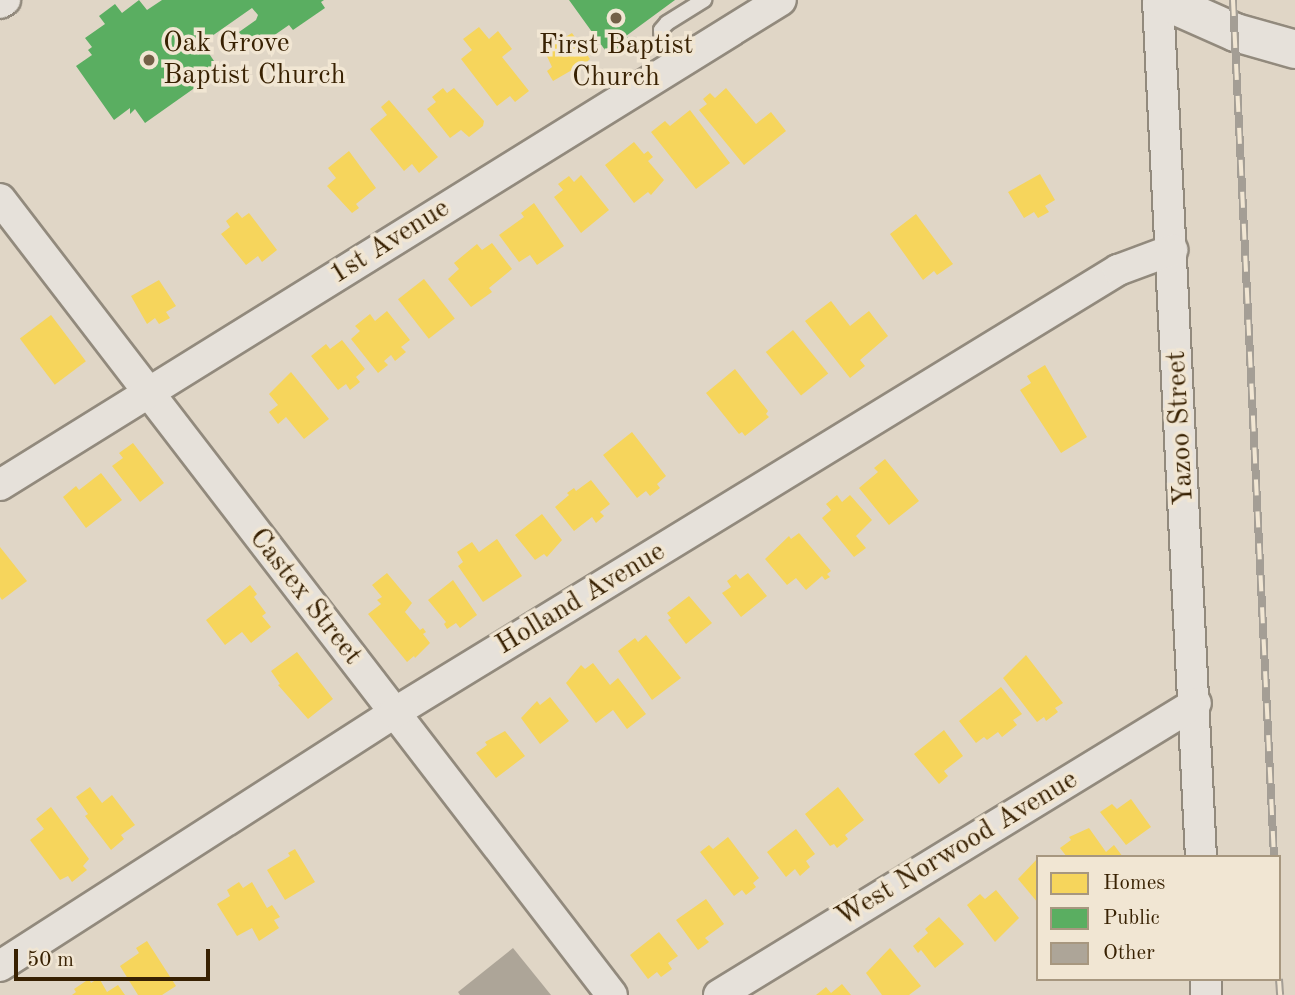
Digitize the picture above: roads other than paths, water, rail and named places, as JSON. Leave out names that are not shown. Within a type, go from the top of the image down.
[{"type":"street","points":[[0,4],[5,0]]},
{"type":"street","points":[[1161,0],[1235,32],[1295,49]]},
{"type":"street","name":"Yazoo Street","points":[[1161,0],[1196,703],[1201,855]]},
{"type":"street","name":"1st Avenue","points":[[0,485],[676,65],[768,3]]},
{"type":"street","name":"Castex Street","points":[[0,199],[612,995]]},
{"type":"street","name":"Holland Avenue","points":[[0,966],[394,713],[1118,270],[1172,250]]},
{"type":"street","name":"West Norwood Avenue","points":[[719,995],[1196,703]]},
{"type":"lane","points":[[676,65],[662,43],[661,30],[667,23],[704,0]]},
{"type":"railway","points":[[1233,0],[1274,855]]},
{"type":"railway","points":[[1279,981],[1280,995]]},
{"type":"place","name":"First Baptist Church","points":[[616,18]]},
{"type":"place","name":"Oak Grove Baptist Church","points":[[149,60]]}]
